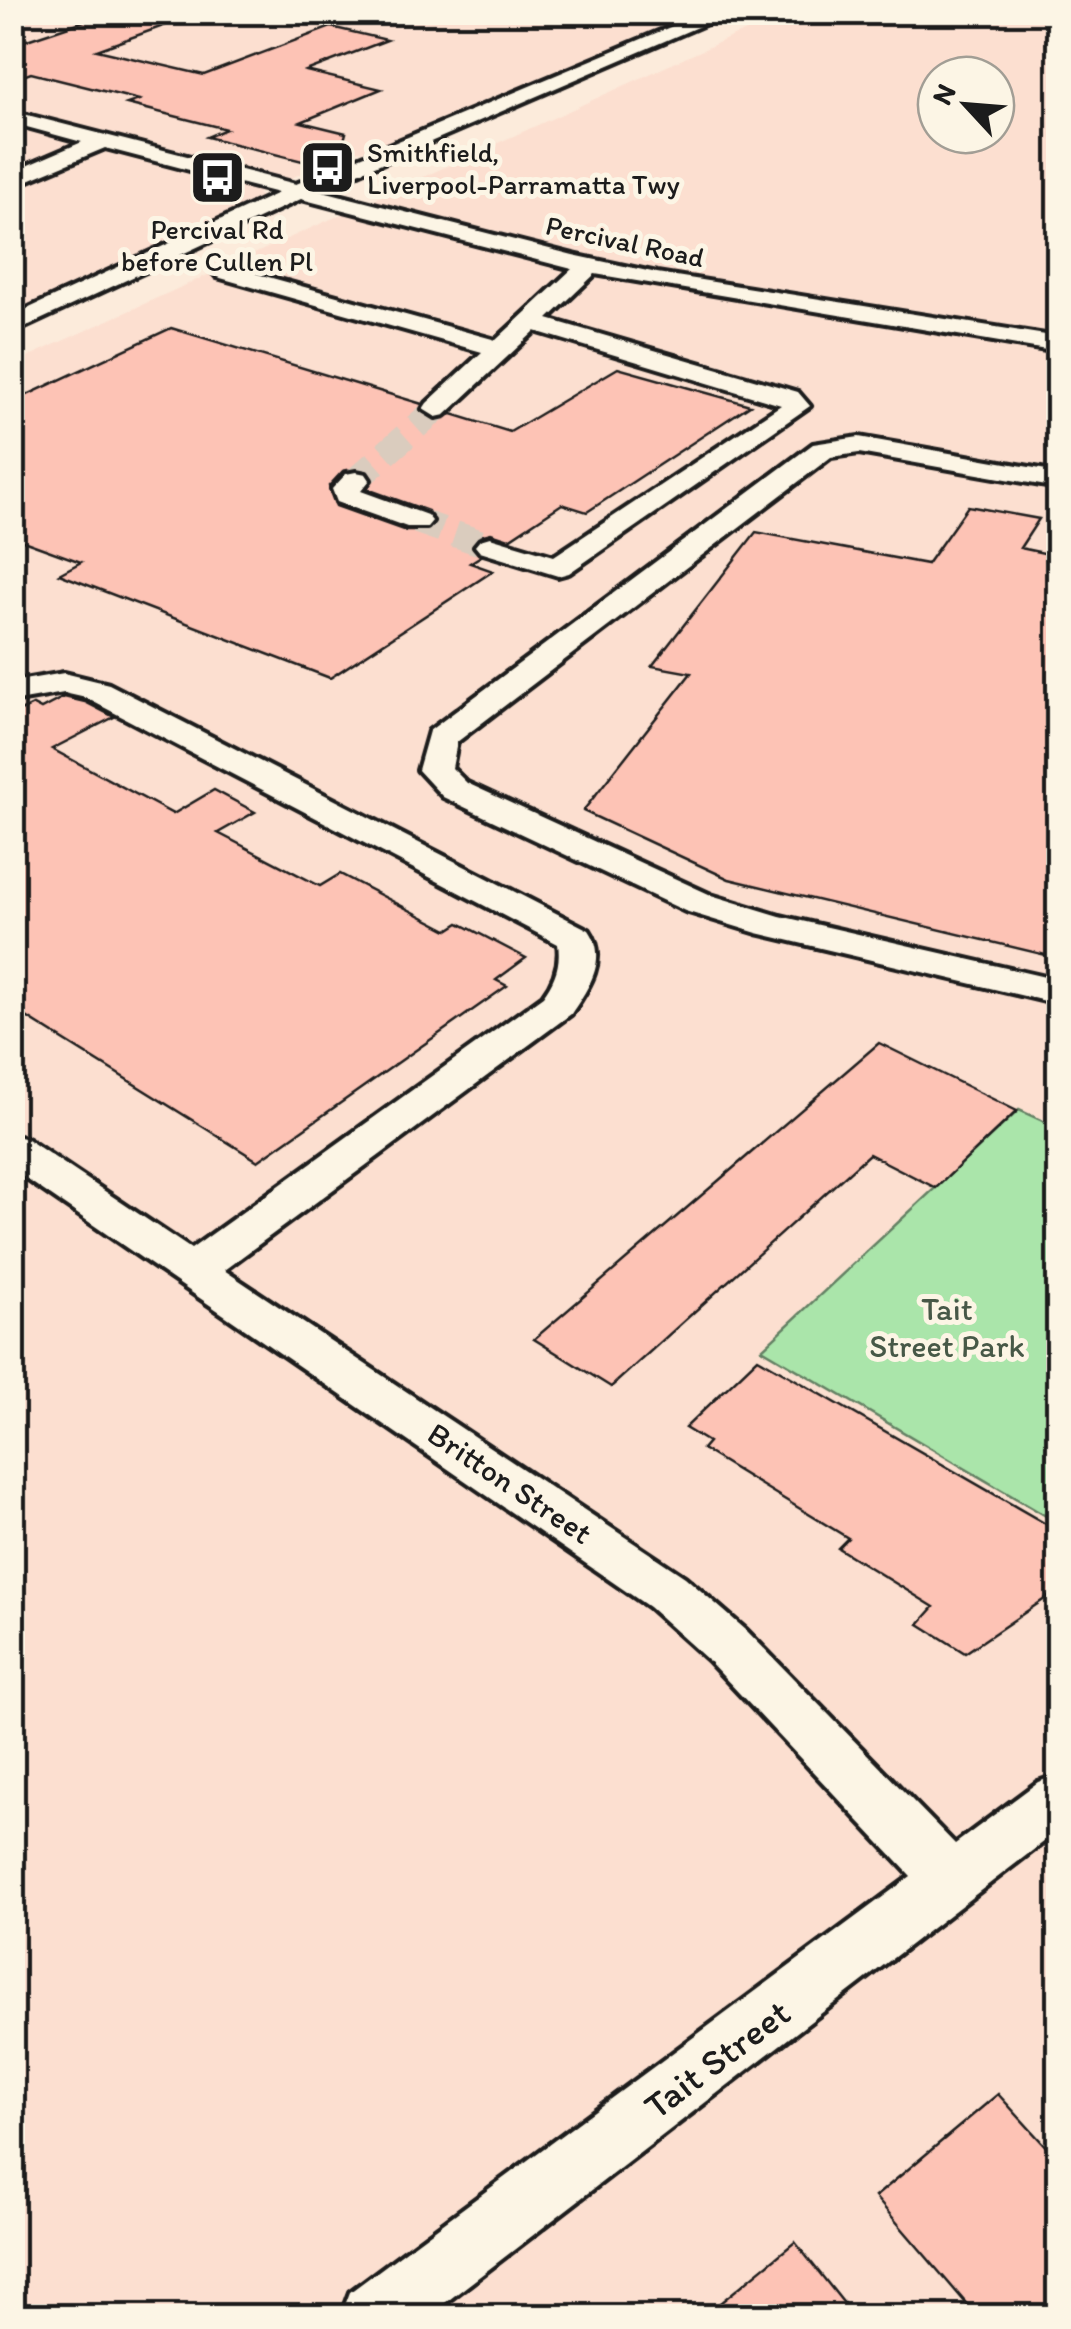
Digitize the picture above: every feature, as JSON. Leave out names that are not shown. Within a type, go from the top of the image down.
[{"type":"street","points":[[12,326],[299,192],[724,12]]},
{"type":"street","name":"Percival Road","points":[[12,118],[590,266],[1058,345]]},
{"type":"street","points":[[12,181],[38,166],[103,141]]},
{"type":"street","points":[[436,409],[590,266]]},
{"type":"street","points":[[225,272],[503,350]]},
{"type":"street","points":[[490,546],[558,567],[798,406],[789,398],[532,322]]},
{"type":"street","points":[[1058,480],[858,445],[823,450],[441,738],[434,770],[455,790],[698,902],[770,925],[1058,992]]},
{"type":"street","points":[[356,480],[346,489],[347,496],[417,521]]},
{"type":"street","points":[[12,692],[64,682],[97,691],[576,938],[580,952],[577,971],[557,1005],[193,1270]]},
{"type":"street","name":"Britton Street","points":[[12,1149],[667,1592],[727,1645],[953,1882]]},
{"type":"street","name":"Tait Street","points":[[374,2316],[1058,1799]]},
{"type":"shaded area","points":[[12,13],[698,13],[423,132],[358,150],[302,173],[257,194],[265,200],[250,209],[13,315]]},
{"type":"shaded area","points":[[792,13],[1058,13],[1058,1123],[1017,1111],[762,1349],[1058,1523],[1058,2316],[13,2316],[12,364],[731,37]]},
{"type":"green space","name":"Tait Street Park","points":[[1019,1110],[1047,1123],[1058,1123],[1058,1523],[762,1349]]},
{"type":"building","points":[[111,12],[166,25],[97,50],[204,75],[331,27],[387,40],[306,71],[381,89],[301,122],[346,133],[338,162],[326,167],[207,137],[226,129],[127,104],[139,100],[31,73],[12,80],[12,45]]},
{"type":"building","points":[[171,328],[422,404],[421,412],[434,420],[452,414],[510,432],[618,368],[750,405],[587,512],[562,504],[509,539],[491,533],[479,536],[471,546],[481,556],[470,563],[493,571],[330,678],[59,574],[81,562],[12,537],[12,402]],"holes":[[[367,470],[373,478],[367,489],[428,511],[435,523],[427,531],[406,531],[336,506],[329,486],[343,471]]]},
{"type":"building","points":[[968,506],[1039,519],[1020,548],[1058,556],[1058,958],[729,879],[583,811],[691,673],[652,666],[756,532],[927,564]]},
{"type":"building","points":[[64,697],[85,702],[114,717],[52,749],[173,814],[214,790],[255,812],[218,833],[320,886],[340,874],[448,930],[459,923],[526,958],[496,980],[507,986],[258,1161],[12,1008],[12,715],[33,705],[41,709]]},
{"type":"building","points":[[879,1043],[1017,1111],[936,1188],[869,1154],[611,1387],[534,1339]]},
{"type":"building","points":[[758,1358],[1058,1531],[1058,1590],[965,1653],[919,1624],[934,1607],[838,1548],[848,1538],[702,1449],[708,1442],[685,1428]]},
{"type":"building","points":[[998,2094],[1058,2160],[1058,2304],[1045,2316],[977,2316],[875,2197]]},
{"type":"building","points":[[795,2242],[854,2316],[704,2316]]},
{"type":"tunnel","points":[[356,480],[436,409]]},
{"type":"tunnel","points":[[417,521],[490,546]]},
{"type":"place","name":"Smithfield, Liverpool-Parramatta Twy","points":[[328,168]]},
{"type":"place","name":"Percival Rd before Cullen Pl","points":[[217,178]]}]
